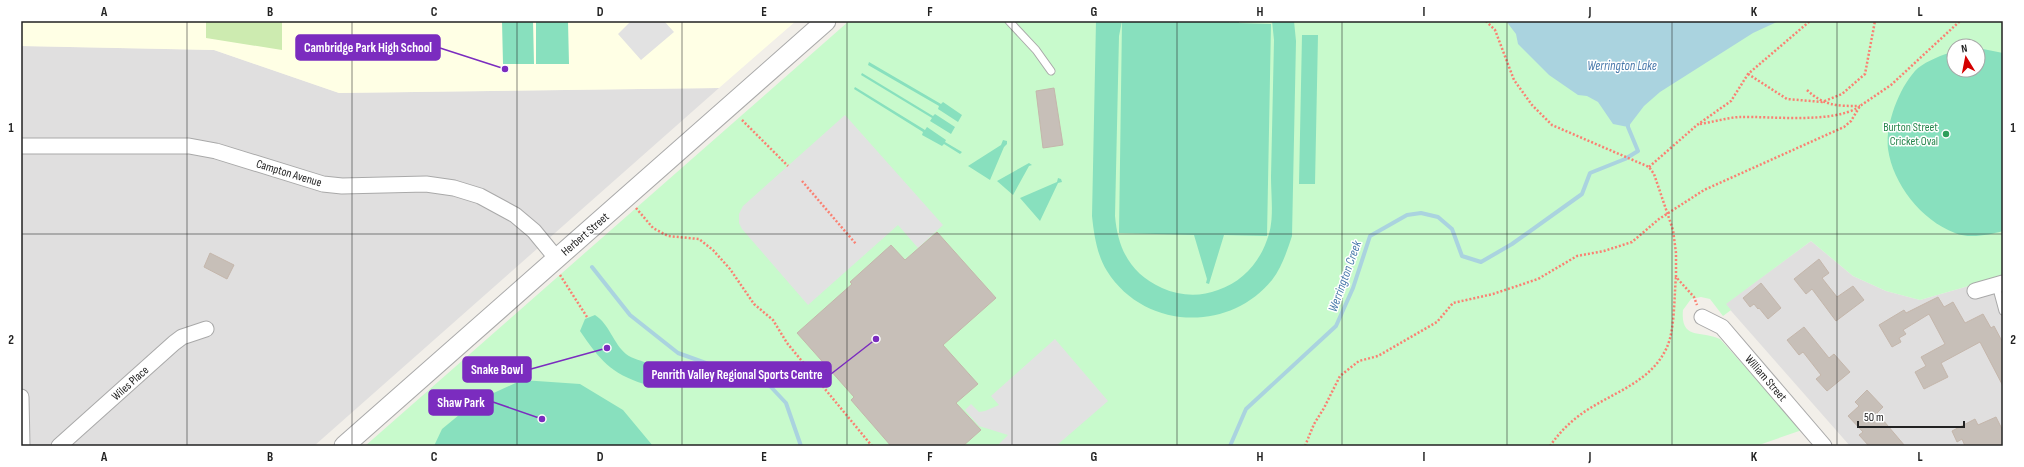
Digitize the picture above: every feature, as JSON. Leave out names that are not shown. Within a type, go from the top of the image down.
[{"type":"street","name":"Herbert Street","points":[[344,446],[826,21]]},
{"type":"street","name":"Campton Avenue","points":[[21,146],[193,147],[216,151],[323,184],[342,186],[426,184],[454,188],[480,196],[515,215],[534,231],[554,261]]},
{"type":"street","points":[[1975,291],[2000,284]]},
{"type":"street","name":"William Street","points":[[1702,316],[1722,327],[1824,446]]},
{"type":"street","name":"Wiles Place","points":[[60,446],[174,343],[182,338],[206,329]]},
{"type":"street","points":[[21,397],[22,446]]},
{"type":"lane","points":[[1009,21],[1036,50],[1051,71]]},
{"type":"lane","points":[[2000,284],[2003,311]]},
{"type":"path","points":[[1486,21],[1495,30],[1514,80],[1532,104],[1552,125],[1649,167],[1654,174],[1666,214],[1673,230],[1676,253],[1676,276],[1669,340],[1659,362],[1634,383],[1591,407],[1571,422],[1550,446]]},
{"type":"path","points":[[1649,167],[1697,124],[1731,101],[1748,74],[1810,21]]},
{"type":"path","points":[[1822,102],[1842,94],[1865,74],[1875,21]]},
{"type":"path","points":[[1697,124],[1738,117],[1825,116],[1845,112],[1860,106],[1891,85],[1960,21]]},
{"type":"path","points":[[1748,74],[1787,99],[1860,106]]},
{"type":"path","points":[[1807,90],[1822,102]]},
{"type":"path","points":[[1306,446],[1314,424],[1340,376],[1358,361],[1378,356],[1437,322],[1453,303],[1493,294],[1538,279],[1577,256],[1624,246],[1641,236],[1666,214],[1704,190],[1795,148],[1844,128],[1851,121],[1860,106]]},
{"type":"path","points":[[742,120],[788,166]]},
{"type":"path","points":[[802,182],[856,244]]},
{"type":"path","points":[[626,198],[653,228],[668,236],[699,238],[713,250],[730,269],[754,304],[773,320],[787,343],[872,446]]},
{"type":"path","points":[[554,261],[587,317]]},
{"type":"path","points":[[1676,276],[1694,297],[1702,316]]},
{"type":"shaded area","points":[[21,21],[796,21],[719,88],[339,93],[214,50],[21,46]]},
{"type":"shaded area","points":[[631,21],[664,21],[674,32],[641,60],[618,34]]},
{"type":"shaded area","points":[[21,46],[214,50],[339,93],[719,88],[314,446],[21,446]]},
{"type":"shaded area","points":[[845,115],[943,225],[918,248],[898,225],[808,305],[742,229],[739,223],[739,214],[743,206]]},
{"type":"shaded area","points":[[1811,241],[1853,276],[1886,291],[1920,300],[2003,276],[2003,446],[1850,446],[1725,304]]},
{"type":"shaded area","points":[[1055,339],[1108,401],[1056,446],[997,446],[1008,435],[979,426],[965,410],[971,404],[979,412],[999,405],[991,396]]},
{"type":"green space","points":[[206,21],[282,21],[282,50],[206,38]]},
{"type":"green space","points":[[502,21],[533,21],[534,64],[503,64]]},
{"type":"green space","points":[[536,21],[568,21],[569,64],[536,64]]},
{"type":"green space","points":[[849,21],[2003,21],[2003,276],[1920,300],[1886,291],[1853,276],[1811,241],[1726,304],[1731,310],[1723,316],[1710,299],[1701,297],[1691,299],[1683,310],[1683,320],[1685,326],[1694,333],[1713,336],[1720,339],[1802,430],[1756,446],[365,446]]},
{"type":"green space","points":[[1096,21],[1122,21],[1119,36],[1115,216],[1119,240],[1128,260],[1142,276],[1169,291],[1197,295],[1218,290],[1236,281],[1250,269],[1266,244],[1271,227],[1272,213],[1271,177],[1274,40],[1272,21],[1294,21],[1296,41],[1292,236],[1276,275],[1272,280],[1254,297],[1233,309],[1211,316],[1187,318],[1164,314],[1142,305],[1123,290],[1107,271],[1104,265],[1096,245],[1092,216]]},
{"type":"green space","points":[[1122,21],[1229,21],[1230,23],[1230,21],[1239,21],[1239,23],[1271,24],[1267,236],[1224,235],[1209,284],[1206,283],[1207,279],[1194,235],[1119,233]]},
{"type":"green space","points":[[1302,35],[1318,35],[1315,184],[1299,184]]},
{"type":"green space","name":"Burton Street Cricket Oval","points":[[1986,50],[2003,53],[2003,231],[1985,235],[1966,236],[1955,233],[1943,227],[1920,210],[1902,188],[1891,162],[1888,149],[1889,128],[1895,106],[1905,84],[1918,68],[1945,54],[1946,78],[1986,78]]},
{"type":"green space","points":[[869,62],[941,104],[943,102],[962,115],[958,122],[938,109],[939,106],[868,65]]},
{"type":"green space","points":[[862,73],[933,116],[935,114],[955,127],[951,134],[930,121],[932,118],[861,75]]},
{"type":"green space","points":[[855,87],[925,130],[927,127],[946,140],[945,142],[962,152],[960,154],[944,144],[942,146],[922,135],[923,132],[854,89]]},
{"type":"green space","points":[[1003,140],[1007,141],[1007,144],[1004,147],[990,180],[968,166],[1001,145]]},
{"type":"green space","points":[[1029,163],[1032,165],[1029,166],[1013,195],[997,181]]},
{"type":"green space","points":[[1058,178],[1061,179],[1062,182],[1058,183],[1040,221],[1020,198],[1057,182]]},
{"type":"green space","points":[[595,315],[600,319],[618,345],[628,356],[650,364],[644,384],[632,380],[614,370],[600,358],[587,341],[580,331],[585,319]]},
{"type":"green space","points":[[522,380],[580,384],[623,410],[653,446],[434,446],[442,429],[476,401]]},
{"type":"water","name":"Werrington Lake","points":[[1506,21],[1779,21],[1753,33],[1660,92],[1644,106],[1628,127],[1613,124],[1598,102],[1587,96],[1578,95],[1549,75],[1518,44],[1516,34]]},
{"type":"building","points":[[1054,88],[1063,145],[1043,148],[1036,91]]},
{"type":"building","points":[[937,232],[996,298],[943,345],[978,384],[956,403],[981,430],[963,446],[891,446],[851,400],[854,397],[797,333],[852,284],[850,282],[891,245],[905,260]]},
{"type":"building","points":[[210,253],[234,265],[227,279],[204,267]]},
{"type":"building","points":[[1819,259],[1829,273],[1822,278],[1837,297],[1853,286],[1864,300],[1836,321],[1812,289],[1806,294],[1794,279]]},
{"type":"building","points":[[1761,283],[1781,308],[1768,319],[1759,308],[1758,309],[1754,304],[1750,307],[1743,298]]},
{"type":"building","points":[[1938,297],[1944,307],[1953,302],[1965,323],[1983,314],[1991,328],[1994,326],[2003,343],[2003,386],[1980,342],[1941,363],[1948,377],[1924,389],[1915,372],[1926,366],[1921,357],[1945,344],[1929,314],[1903,330],[1906,334],[1899,338],[1901,342],[1892,347],[1879,325],[1904,310],[1906,313]]},
{"type":"building","points":[[1804,327],[1829,358],[1834,354],[1850,372],[1827,391],[1816,379],[1821,375],[1803,352],[1799,355],[1787,340]]},
{"type":"building","points":[[1867,390],[1883,407],[1877,413],[1905,446],[1869,446],[1859,435],[1863,432],[1848,416],[1859,406],[1855,402]]},
{"type":"building","points":[[1996,417],[2003,431],[2003,446],[1965,446],[1962,439],[1957,442],[1952,431],[1975,419],[1978,425]]},
{"type":"waterway","name":"Werrington Creek","points":[[1230,446],[1246,409],[1336,326],[1353,288],[1370,236],[1407,215],[1421,213],[1438,217],[1452,229],[1462,256],[1481,262],[1512,244],[1582,194],[1590,173],[1625,159],[1638,151],[1628,127],[1628,123]]},
{"type":"waterway","points":[[592,267],[630,315],[678,353],[770,386],[786,403],[801,446]]},
{"type":"place","name":"Cambridge Park High School","points":[[505,69]]},
{"type":"place","name":"Burton Street Cricket Oval","points":[[1946,134]]},
{"type":"place","name":"Penrith Valley Regional Sports Centre","points":[[876,339]]},
{"type":"place","name":"Snake Bowl","points":[[607,348]]},
{"type":"place","name":"Shaw Park","points":[[542,419]]}]
